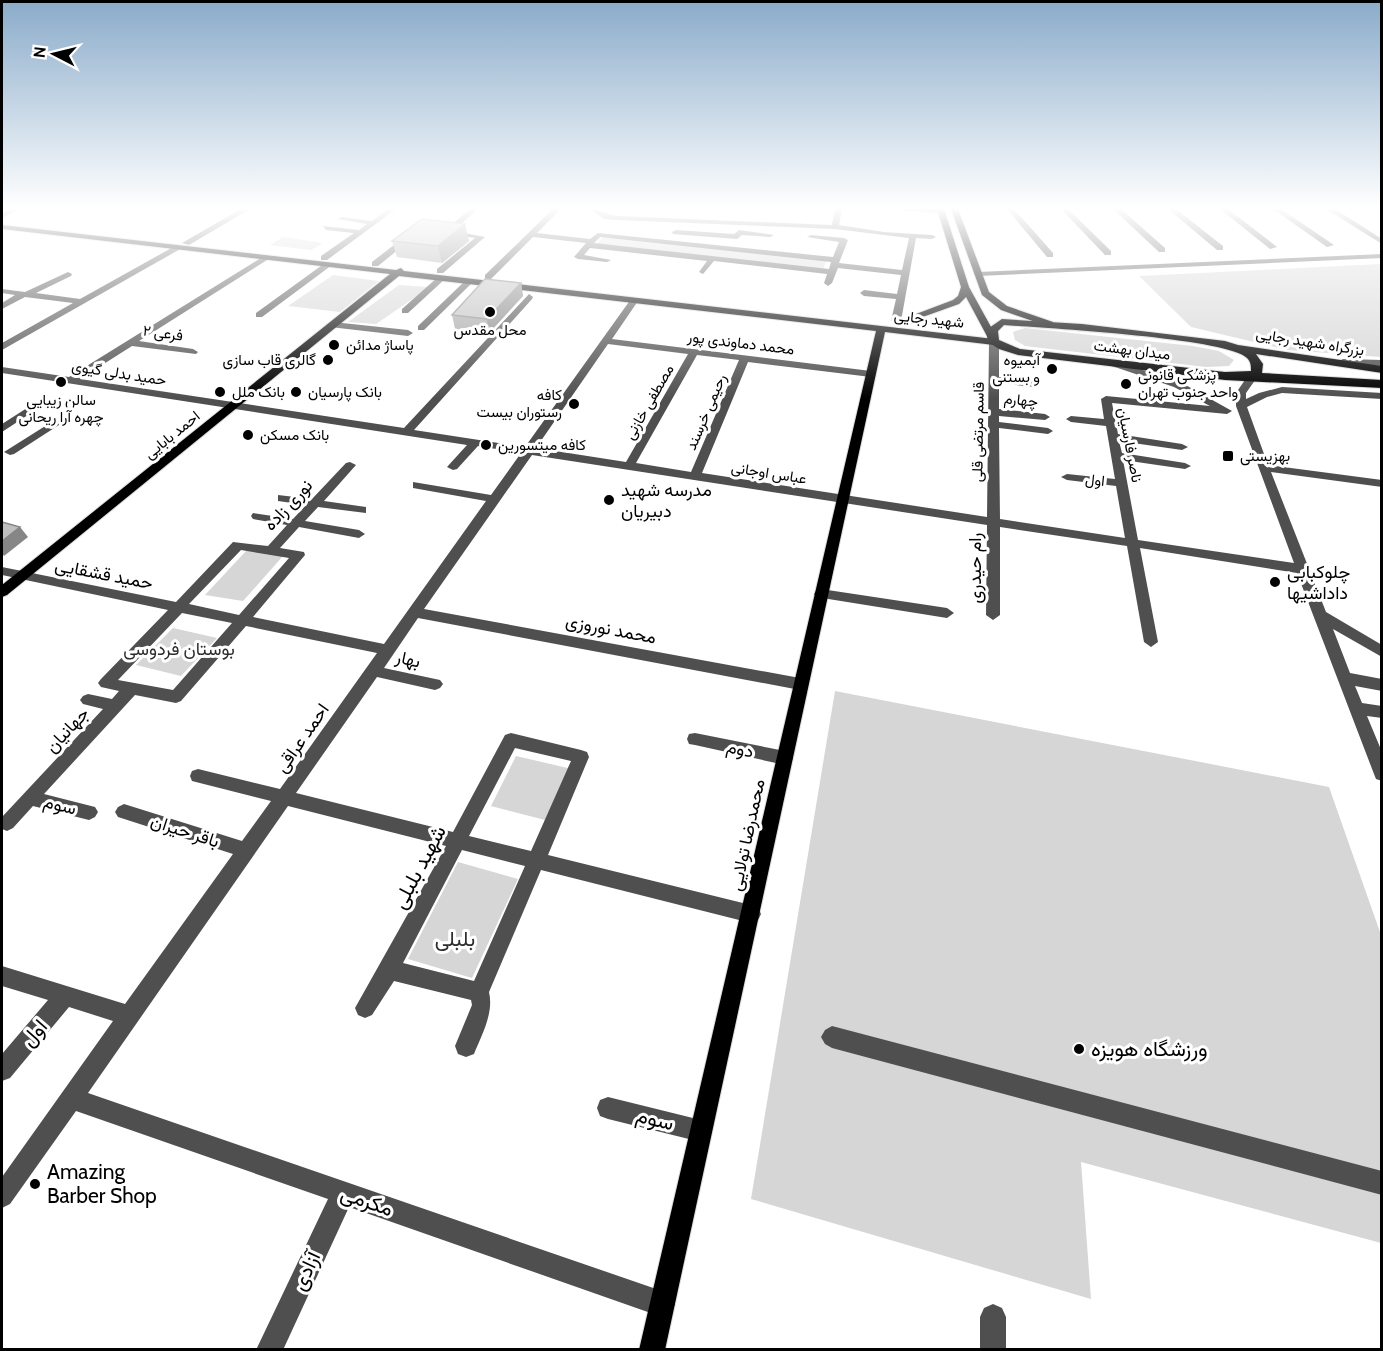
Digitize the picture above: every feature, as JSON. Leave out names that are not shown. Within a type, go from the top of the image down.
[{"type":"highway","name":"میدان بهشت","points":[[1002,322],[1050,324],[1233,346],[1255,359],[1258,367],[1253,376],[1225,376],[1018,352],[1003,347],[991,335],[996,325],[1002,322]]},
{"type":"highway","name":"بزرگراه شهید رجایی","points":[[1233,346],[1282,356],[1382,370]]},
{"type":"highway","points":[[1282,356],[1264,358],[1265,363],[1277,372],[1309,385]]},
{"type":"highway","name":"بزرگراه شهید رجایی","points":[[1253,376],[1309,385],[1382,384]]},
{"type":"main road","name":"احمد بابایی","points":[[2,592],[398,272]]},
{"type":"main road","name":"شهید رجایی","points":[[416,272],[488,277],[636,298],[991,335]]},
{"type":"main road","points":[[960,272],[974,307],[991,335]]},
{"type":"main road","points":[[974,307],[985,314],[1000,315],[1003,312],[985,293],[978,274]]},
{"type":"main road","name":"شهید رجایی","points":[[440,275],[469,282],[991,335]]},
{"type":"main road","points":[[892,324],[956,302],[962,297],[965,287]]},
{"type":"main road","points":[[994,303],[1050,324]]},
{"type":"main road","name":"محمدرضا تولایی","points":[[652,1350],[871,374],[892,324]]},
{"type":"street","points":[[2,347],[134,272]]},
{"type":"street","points":[[70,381],[242,272]]},
{"type":"street","points":[[259,315],[313,272]]},
{"type":"street","points":[[405,311],[443,272]]},
{"type":"street","points":[[488,277],[493,272]]},
{"type":"street","points":[[828,283],[832,272]]},
{"type":"street","points":[[892,324],[906,273],[897,272]]},
{"type":"street","points":[[978,274],[1022,272]]},
{"type":"street","points":[[2,306],[68,274]]},
{"type":"street","points":[[421,328],[469,282]]},
{"type":"street","points":[[2,291],[81,302]]},
{"type":"street","points":[[864,293],[901,297]]},
{"type":"street","points":[[406,432],[529,297]]},
{"type":"street","name":"احمد عراقی","points":[[2,1196],[636,298]]},
{"type":"street","points":[[333,325],[408,333]]},
{"type":"street","name":"قاسم مرتضی قلی","points":[[991,335],[994,379],[992,522]]},
{"type":"street","name":"محمد دماوندی پور","points":[[607,341],[871,374]]},
{"type":"street","name":"فرعی ۲","points":[[130,343],[193,352]]},
{"type":"street","name":"مصطفی خازنی","points":[[629,466],[694,352]]},
{"type":"street","name":"رحیمی خرسند","points":[[695,477],[745,358]]},
{"type":"street","points":[[1309,360],[1382,363]]},
{"type":"street","points":[[1112,363],[1178,385],[1227,411],[1250,432]]},
{"type":"street","name":"حمید بدلی گیوی","points":[[2,370],[232,406]]},
{"type":"street","points":[[1253,376],[1241,393],[1240,406],[1382,774]]},
{"type":"street","points":[[994,379],[1035,384]]},
{"type":"street","points":[[1240,406],[1263,395],[1309,385],[1382,396]]},
{"type":"street","name":"ناصر فارسیان","points":[[1151,642],[1106,399],[1227,411]]},
{"type":"street","name":"عباس اوجانی","points":[[232,406],[1302,569]]},
{"type":"street","points":[[2,429],[27,411]]},
{"type":"street","name":"چهارم","points":[[993,412],[1045,417]]},
{"type":"street","points":[[1071,419],[1112,423]]},
{"type":"street","points":[[4,453],[58,421]]},
{"type":"street","points":[[993,424],[1048,431]]},
{"type":"street","points":[[1114,437],[1182,447]]},
{"type":"street","points":[[453,467],[475,443]]},
{"type":"street","points":[[1117,456],[1185,466]]},
{"type":"street","name":"نوری زاده","points":[[271,550],[351,465]]},
{"type":"street","points":[[1263,468],[1382,484]]},
{"type":"street","name":"اول","points":[[1067,477],[1122,483]]},
{"type":"street","points":[[417,485],[495,499]]},
{"type":"street","points":[[282,498],[362,510]]},
{"type":"street","points":[[257,516],[359,534]]},
{"type":"street","name":"رام حیدری","points":[[992,522],[993,615]]},
{"type":"street","points":[[238,545],[271,550],[299,555],[176,697],[106,683],[238,545]]},
{"type":"street","name":"حمید قشقایی","points":[[2,571],[388,650]]},
{"type":"street","points":[[821,594],[947,613]]},
{"type":"street","name":"محمد نوروزی","points":[[415,612],[800,684]]},
{"type":"street","points":[[1320,615],[1382,652]]},
{"type":"street","name":"بهار","points":[[373,671],[435,684]]},
{"type":"street","points":[[1344,678],[1382,685]]},
{"type":"street","name":"جهانیان","points":[[30,798],[132,688]]},
{"type":"street","points":[[88,700],[116,706]]},
{"type":"street","points":[[1356,708],[1382,712]]},
{"type":"street","name":"شهید بلبلی","points":[[389,970],[511,740],[581,757],[479,993]]},
{"type":"street","name":"دوم","points":[[695,740],[785,758]]},
{"type":"street","points":[[198,776],[751,914]]},
{"type":"street","points":[[7,823],[30,798]]},
{"type":"street","name":"سوم","points":[[30,798],[89,812]]},
{"type":"street","name":"باقر حیران","points":[[124,812],[246,850]]},
{"type":"street","points":[[365,1008],[389,970],[479,993],[482,1005],[466,1046]]},
{"type":"street","points":[[2,976],[130,1016]]},
{"type":"street","name":"اول","points":[[2,1070],[66,995]]},
{"type":"street","points":[[832,1037],[1382,1183]]},
{"type":"street","name":"مکرمی","points":[[71,1098],[663,1304]]},
{"type":"street","name":"سوم","points":[[608,1108],[701,1131]]},
{"type":"street","name":"آزادی","points":[[269,1350],[343,1193]]},
{"type":"street","points":[[993,1317],[993,1350]]},
{"type":"green space","points":[[1219,272],[1381,272],[1381,357],[1288,350],[1191,327],[1139,276]]},
{"type":"green space","points":[[333,275],[379,281],[340,312],[288,306]]},
{"type":"green space","points":[[399,285],[430,287],[376,324],[348,322]]},
{"type":"green space","points":[[1025,328],[1193,346],[1219,351],[1234,360],[1229,366],[1206,367],[1025,346],[1015,340],[1013,332]]},
{"type":"green space","points":[[247,550],[283,556],[243,601],[205,595]]},
{"type":"green space","name":"بوستان فردوسی","points":[[173,628],[217,638],[181,676],[136,665]]},
{"type":"green space","name":"ورزشگاه هویزه","points":[[835,691],[1329,787],[1381,935],[1381,1243],[1081,1162],[1091,1299],[751,1199]]},
{"type":"green space","points":[[516,756],[572,769],[549,821],[491,806]]},
{"type":"green space","name":"بلبلی","points":[[458,862],[518,879],[472,978],[408,959]]},
{"type":"building","points":[[485,279],[521,283],[487,319],[452,315]]},
{"type":"building","points":[[2,522],[20,527],[2,541]]},
{"type":"place","name":"محل مقدس","points":[[490,312]]},
{"type":"place","name":"پاساژ مدائن","points":[[334,345]]},
{"type":"place","name":"گالری قاب سازی","points":[[328,360]]},
{"type":"place","name":"آبمیوه و بستنی","points":[[1052,369]]},
{"type":"place","name":"سالن زیبایی چهره آرا ریحانی","points":[[61,382]]},
{"type":"place","name":"پزشکی قانونی واحد جنوب تهران","points":[[1126,384]]},
{"type":"place","name":"بانک ملل","points":[[220,392]]},
{"type":"place","name":"بانک پارسیان","points":[[296,392]]},
{"type":"place","name":"کافه رستوران بیست","points":[[574,404]]},
{"type":"place","name":"بانک مسکن","points":[[248,435]]},
{"type":"place","name":"کافه میتسورین","points":[[486,445]]},
{"type":"place","name":"بهزیستی","points":[[1228,456]]},
{"type":"place","name":"مدرسه شهید دبیریان","points":[[609,500]]},
{"type":"place","name":"چلوکبابی داداشیها","points":[[1275,582]]},
{"type":"place","name":"ورزشگاه هویزه","points":[[1079,1049]]},
{"type":"place","name":"Amazing Barber Shop","points":[[35,1184]]}]
